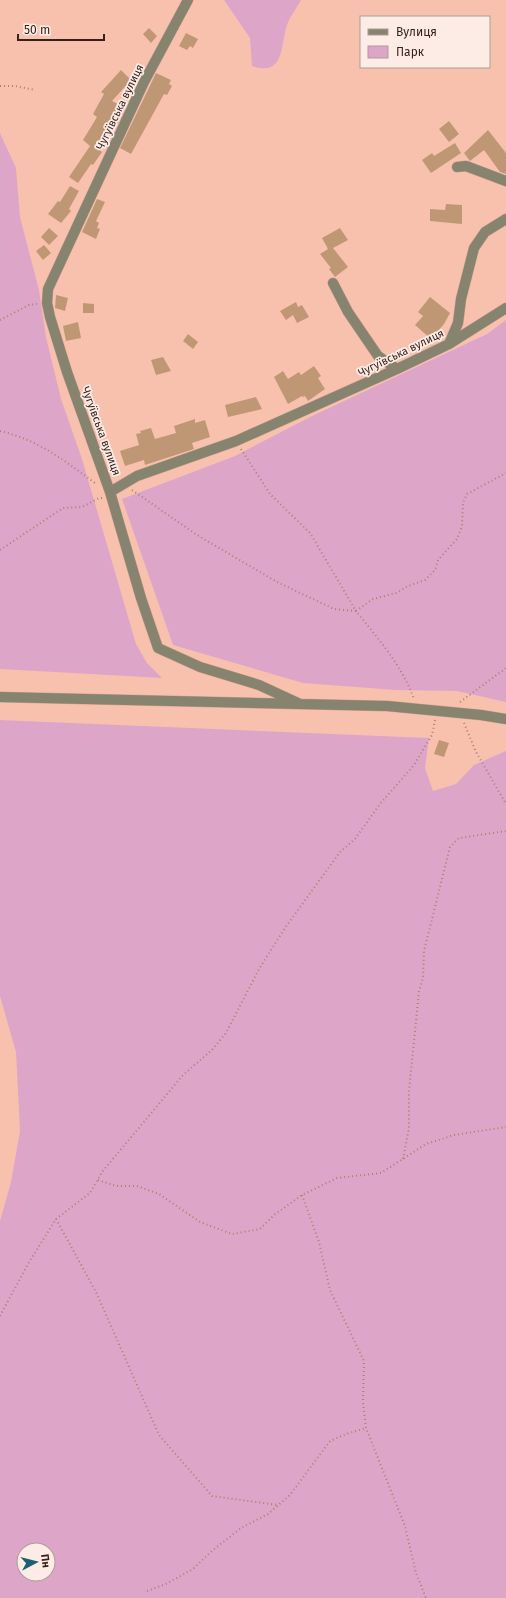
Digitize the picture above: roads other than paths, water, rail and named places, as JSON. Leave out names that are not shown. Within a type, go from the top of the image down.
[{"type":"street","name":"Чугуївська вулиця","points":[[188,0],[144,82],[48,289],[47,303],[67,372],[111,496],[137,476],[236,441],[397,369],[449,344],[506,308]]},
{"type":"street","points":[[457,166],[466,166],[506,181]]},
{"type":"street","points":[[449,344],[458,323],[461,299],[474,248],[485,232],[506,218]]},
{"type":"street","points":[[333,283],[348,312],[378,356],[397,369]]},
{"type":"street","points":[[111,496],[158,648],[200,667],[259,685],[298,703]]},
{"type":"street","points":[[0,697],[387,706],[506,719]]}]
